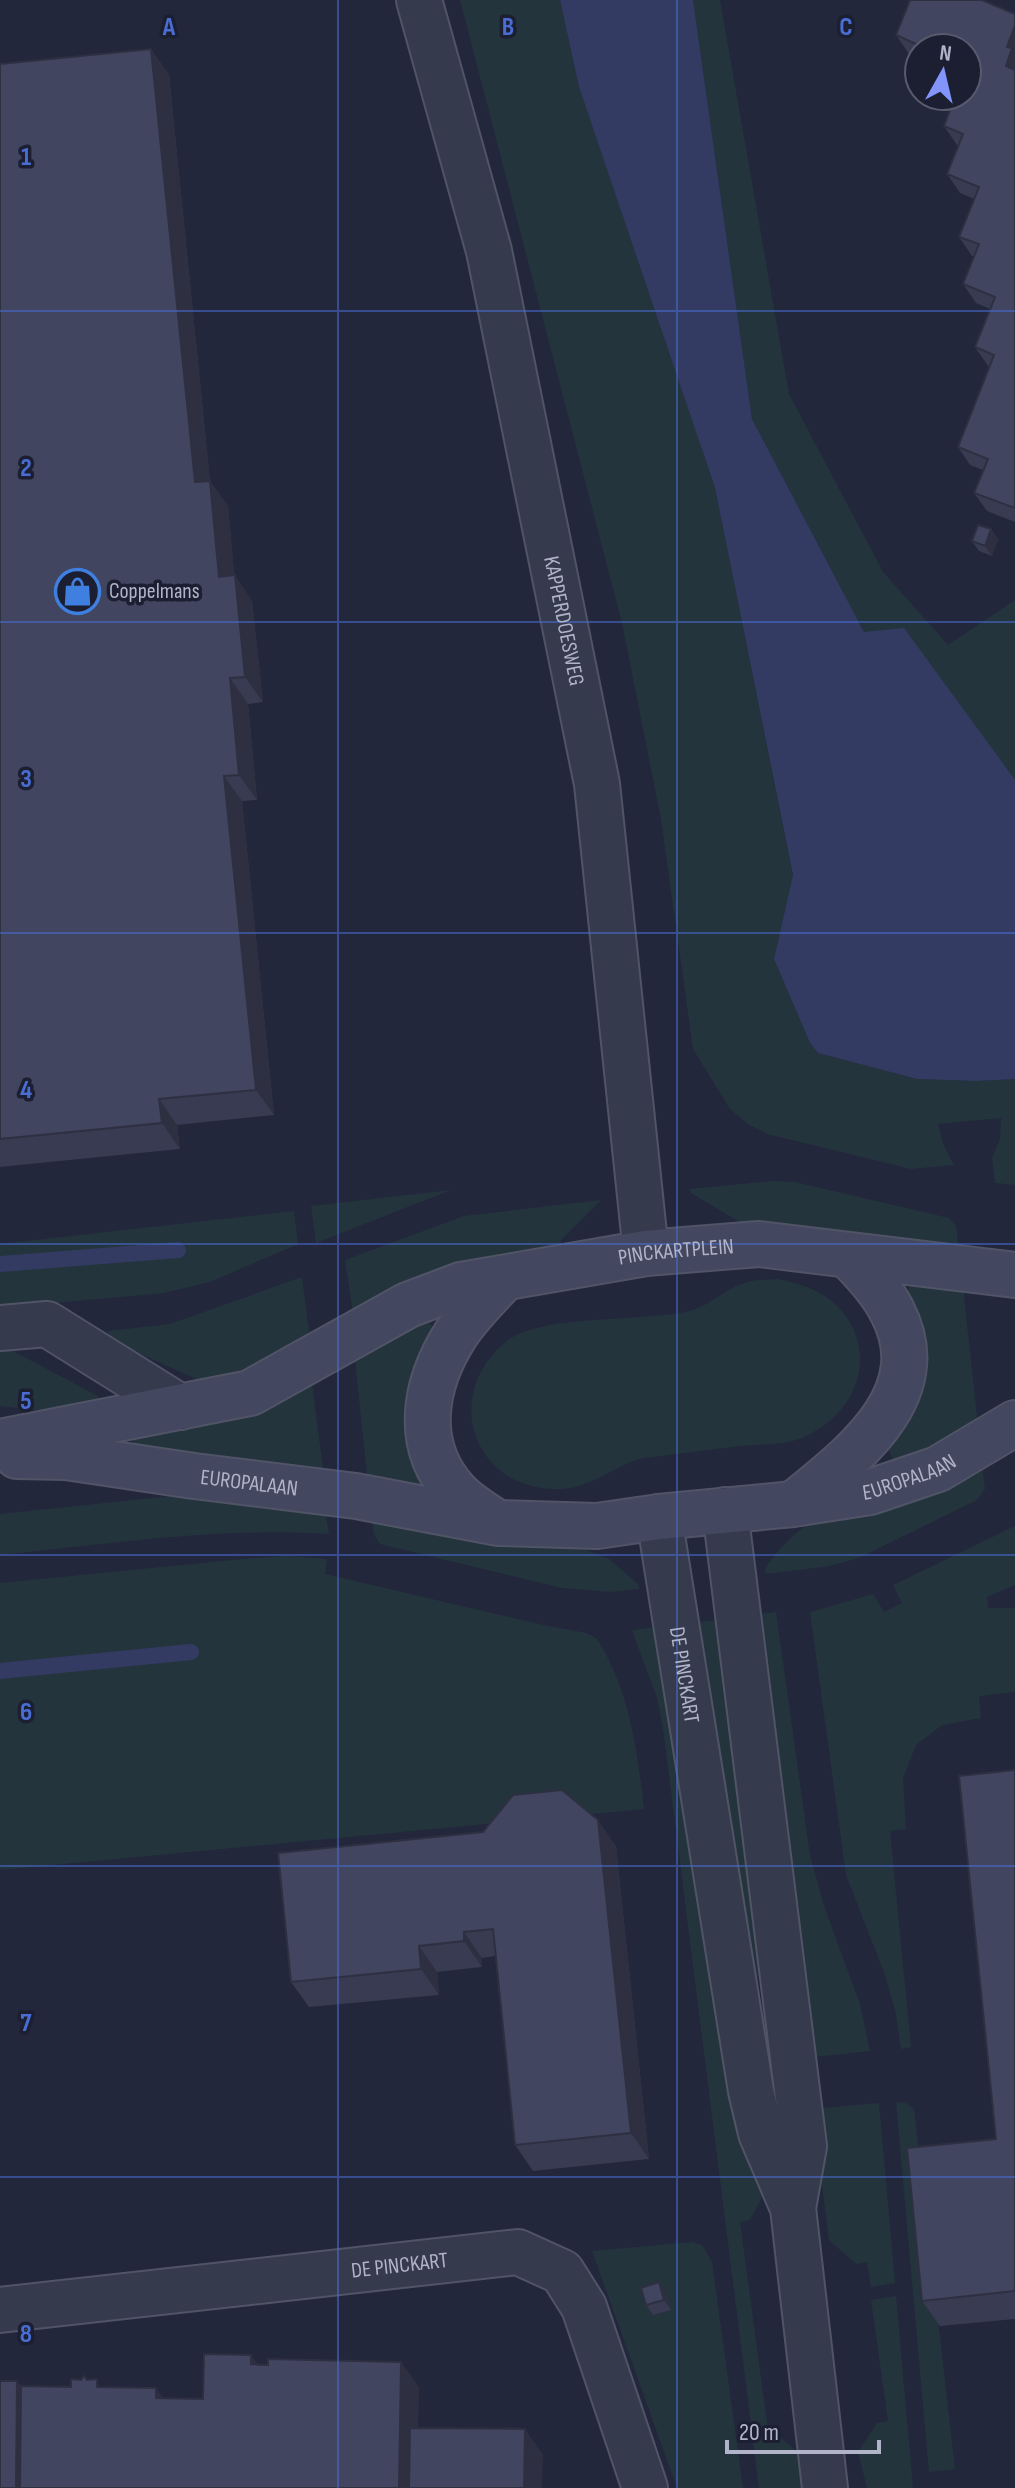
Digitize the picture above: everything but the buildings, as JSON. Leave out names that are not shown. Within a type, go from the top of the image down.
[{"type":"main road","name":"PINCKARTPLEIN","points":[[504,1278],[646,1253],[759,1244],[850,1257]]},
{"type":"main road","points":[[850,1257],[1015,1275]]},
{"type":"main road","points":[[504,1278],[457,1333],[433,1380],[427,1405],[428,1437],[438,1466],[457,1493],[498,1523],[597,1526],[793,1504],[843,1464],[879,1428],[894,1404],[903,1375],[903,1346],[892,1309],[850,1257]]},
{"type":"main road","points":[[0,1442],[250,1393],[408,1305],[461,1285],[504,1278]]},
{"type":"main road","name":"EUROPALAAN","points":[[793,1504],[870,1492],[938,1469],[1015,1423]]},
{"type":"main road","name":"EUROPALAAN","points":[[0,1455],[66,1457],[356,1496],[498,1523]]},
{"type":"street","name":"KAPPERDOESWEG","points":[[419,0],[489,251],[597,784],[646,1253]]},
{"type":"street","points":[[0,1328],[47,1324],[180,1407]]},
{"type":"street","name":"DE PINCKART","points":[[725,1510],[804,2146],[793,2208],[825,2488]]},
{"type":"street","name":"DE PINCKART","points":[[659,1517],[751,2091],[761,2133],[793,2208]]},
{"type":"street","name":"DE PINCKART","points":[[0,2310],[518,2252],[562,2272],[584,2307],[645,2488]]},
{"type":"shaded area","points":[[460,0],[560,0],[579,87],[715,488],[793,876],[774,959],[810,1043],[818,1053],[917,1079],[1015,1079],[1015,1185],[995,1183],[992,1158],[1000,1139],[1001,1118],[938,1124],[943,1144],[954,1165],[911,1169],[767,1134],[748,1124],[730,1109],[693,1049],[661,819],[622,623]]},
{"type":"shaded area","points":[[693,0],[720,0],[789,394],[883,572],[948,645],[1015,600],[1015,780],[991,749],[864,632],[752,419]]},
{"type":"shaded area","points":[[773,1181],[795,1182],[949,1218],[956,1226],[959,1250],[739,1231],[738,1221],[691,1193],[690,1189]]},
{"type":"shaded area","points":[[451,1190],[316,1243],[311,1206]]},
{"type":"shaded area","points":[[601,1200],[561,1240],[562,1248],[353,1313],[345,1260],[464,1216]]},
{"type":"shaded area","points":[[294,1211],[298,1244],[210,1282],[164,1293],[0,1308],[0,1244]]},
{"type":"shaded area","points":[[302,1277],[310,1340],[236,1377],[198,1388],[194,1378],[110,1340],[108,1331],[170,1324]]},
{"type":"shaded area","points":[[917,1278],[963,1286],[978,1427],[896,1466],[887,1447],[904,1294]]},
{"type":"shaded area","points":[[777,1279],[814,1290],[835,1304],[851,1323],[860,1353],[855,1385],[848,1400],[826,1424],[812,1433],[783,1443],[638,1459],[587,1483],[565,1489],[525,1484],[502,1472],[485,1455],[475,1433],[471,1410],[475,1386],[487,1362],[507,1341],[523,1332],[545,1326],[693,1310],[740,1284]]},
{"type":"shaded area","points":[[423,1316],[434,1328],[421,1485],[413,1490],[368,1484],[354,1351]]},
{"type":"shaded area","points":[[11,1341],[11,1350],[98,1396],[100,1405],[55,1412],[0,1406],[0,1342]]},
{"type":"shaded area","points":[[311,1376],[324,1477],[132,1449],[134,1431]]},
{"type":"shaded area","points":[[982,1465],[985,1489],[977,1500],[861,1557],[830,1566],[766,1574],[765,1569],[781,1548],[813,1520]]},
{"type":"shaded area","points":[[191,1494],[325,1508],[329,1534],[205,1535],[0,1555],[0,1514]]},
{"type":"shaded area","points":[[372,1521],[574,1545],[609,1559],[638,1584],[639,1589],[610,1592],[562,1588],[380,1544],[374,1535]]},
{"type":"shaded area","points":[[1015,1526],[1015,1585],[987,1597],[988,1608],[1015,1608],[1015,1692],[979,1696],[981,1718],[942,1725],[916,1745],[903,1778],[906,1829],[890,1831],[911,2047],[901,2049],[896,2014],[885,1975],[846,1875],[810,1612],[873,1594],[884,1612],[902,1603],[893,1585]]},
{"type":"shaded area","points":[[287,1556],[327,1559],[325,1574],[587,1633],[597,1639],[625,1700],[635,1743],[644,1809],[0,1870],[0,1583]]},
{"type":"shaded area","points":[[776,1612],[810,1855],[824,1906],[860,2004],[870,2051],[805,2058],[754,1615]]},
{"type":"shaded area","points":[[721,1620],[764,1975],[751,1980],[698,1622]]},
{"type":"shaded area","points":[[660,1627],[682,1745],[724,2060],[762,2197],[750,2220],[740,2222],[769,2437],[779,2436],[804,2458],[806,2488],[759,2488],[663,1728],[657,1698],[632,1630]]},
{"type":"shaded area","points":[[896,2102],[906,2103],[914,2109],[955,2469],[929,2472]]},
{"type":"shaded area","points":[[879,2103],[895,2283],[871,2287],[867,2262],[856,2264],[829,2240],[812,2109]]},
{"type":"shaded area","points":[[692,2242],[702,2245],[712,2262],[743,2488],[677,2488],[592,2251]]},
{"type":"shaded area","points":[[896,2296],[913,2488],[867,2488],[858,2452],[877,2423],[888,2421],[871,2300]]},
{"type":"water","points":[[560,0],[693,0],[752,419],[864,632],[904,628],[1015,780],[1015,1079],[917,1079],[818,1053],[810,1043],[774,959],[793,875],[715,488],[579,87]]},
{"type":"waterway","points":[[0,1264],[178,1250]]},
{"type":"waterway","points":[[0,1671],[191,1652]]},
{"type":"place","name":"Coppelmans","points":[[78,591]]}]
